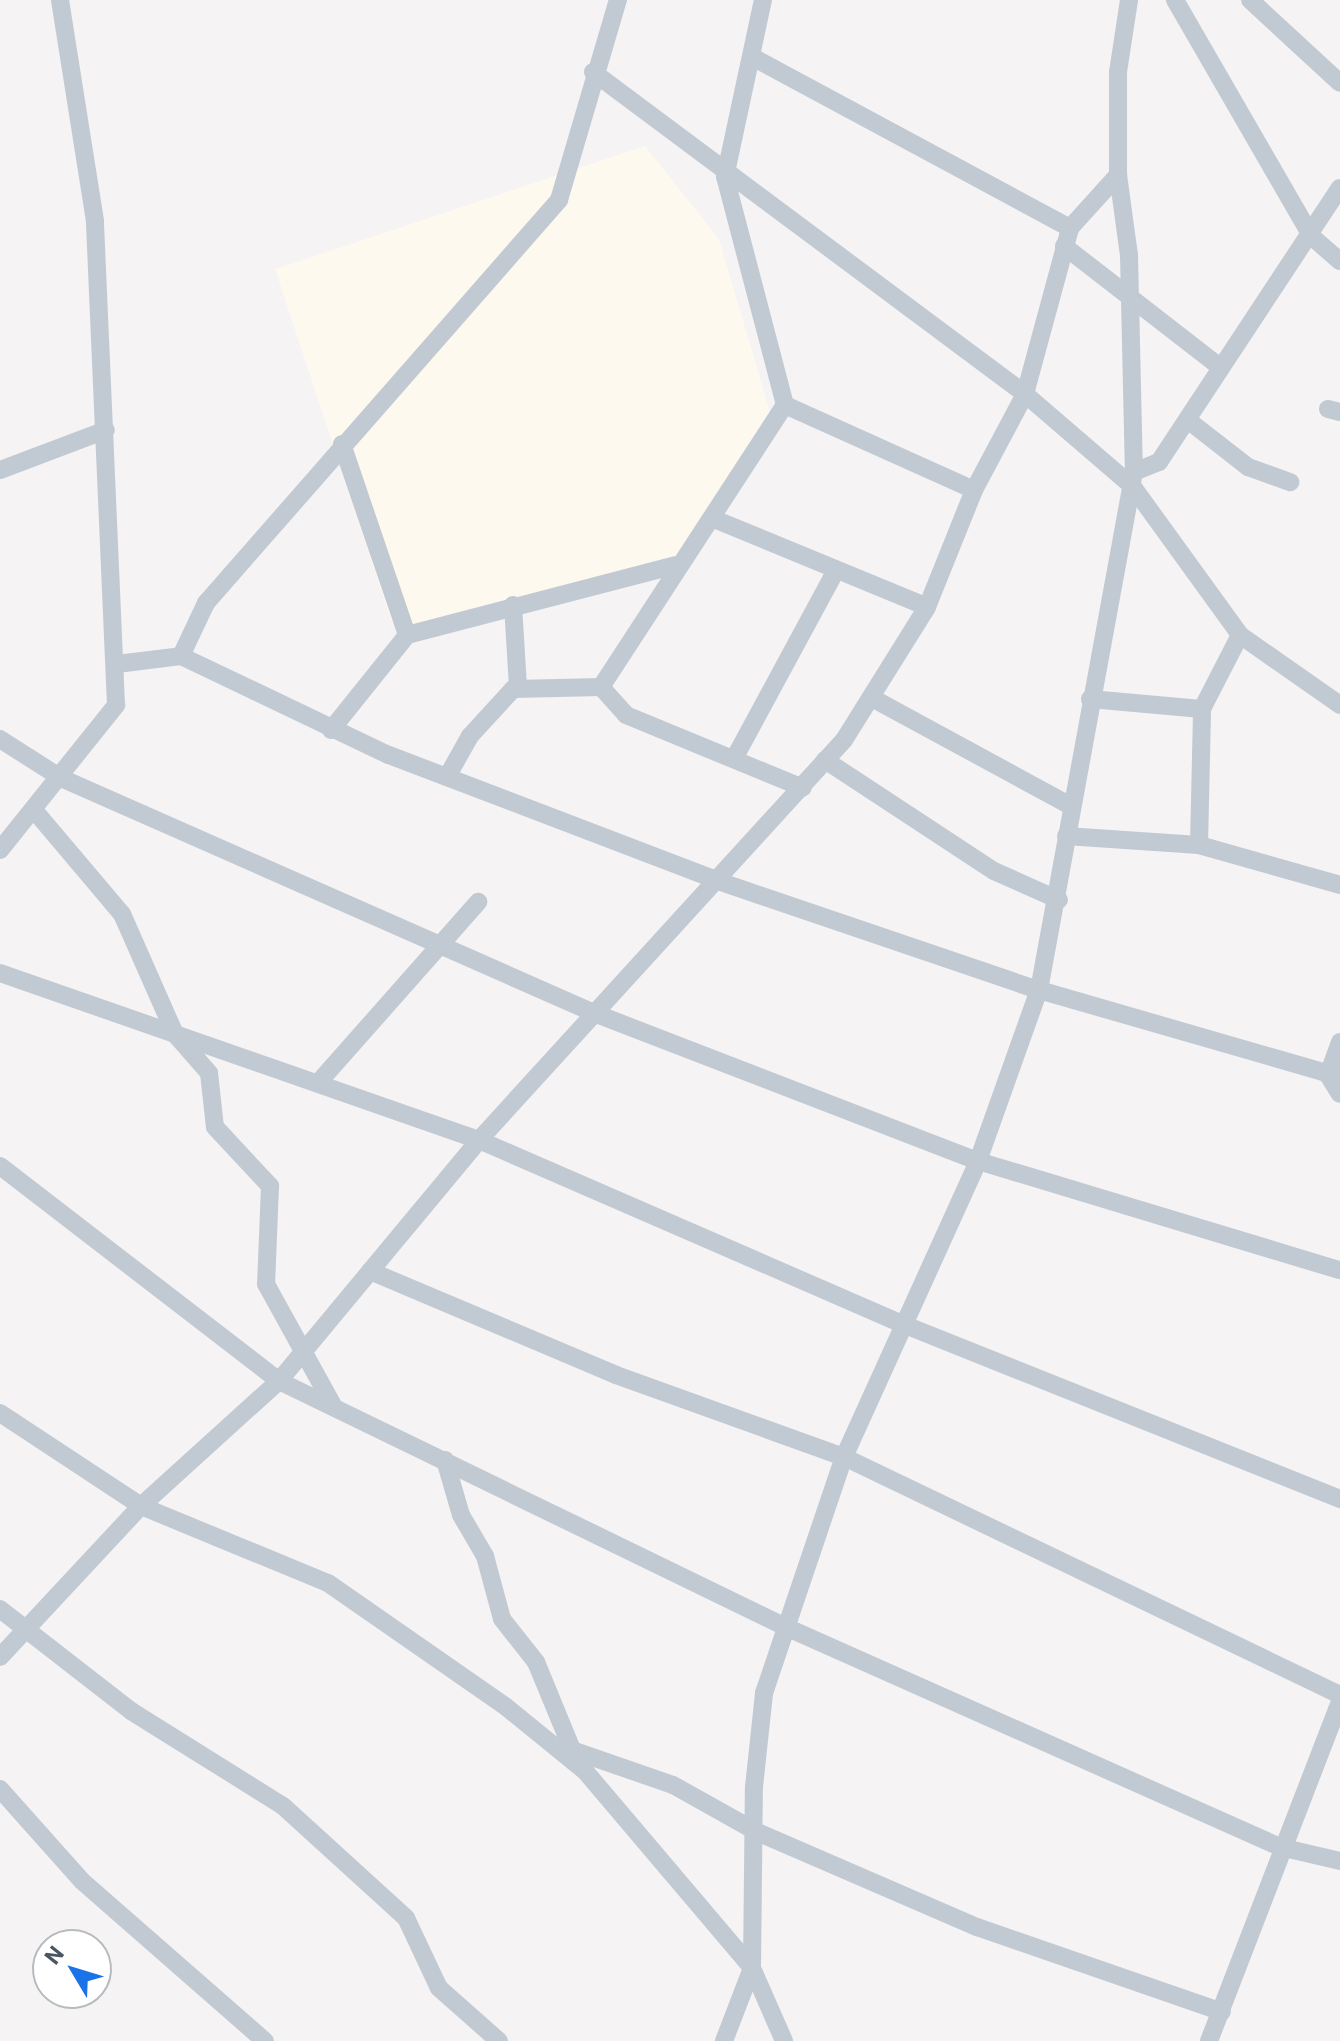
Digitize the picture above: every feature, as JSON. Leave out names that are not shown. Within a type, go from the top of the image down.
[{"type":"street","points":[[0,850],[61,778],[116,705],[117,664],[95,221],[60,0]]},
{"type":"street","points":[[181,656],[206,603],[342,444],[559,200],[593,72],[618,0]]},
{"type":"street","points":[[601,687],[675,565],[714,519],[785,405],[725,177],[756,59],[763,0]]},
{"type":"street","points":[[724,2041],[752,1968],[764,1693],[844,1457],[978,1161],[1039,990],[1059,900],[1066,836],[1090,699],[1134,480],[1129,291],[1118,175],[1118,72],[1129,0]]},
{"type":"street","points":[[1175,0],[1311,236],[1340,261]]},
{"type":"street","points":[[1250,0],[1340,83]]},
{"type":"street","points":[[756,59],[1070,228]]},
{"type":"street","points":[[593,72],[725,177],[877,278],[1134,480],[1240,635],[1340,705]]},
{"type":"street","points":[[0,1657],[141,1506],[279,1381],[479,1140],[594,1013],[721,882],[803,788],[872,698],[927,607],[974,490],[1025,394],[1070,228],[1118,175]]},
{"type":"street","points":[[1134,480],[1159,462],[1189,421],[1220,367],[1311,236],[1340,188]]},
{"type":"street","points":[[1064,246],[1129,291],[1220,367]]},
{"type":"street","points":[[785,405],[974,490]]},
{"type":"street","points":[[1189,421],[1248,467],[1290,482]]},
{"type":"street","points":[[0,470],[106,430]]},
{"type":"street","points":[[342,444],[407,635]]},
{"type":"street","points":[[714,519],[927,607]]},
{"type":"street","points":[[331,730],[407,635],[675,565]]},
{"type":"street","points":[[735,757],[836,570]]},
{"type":"street","points":[[513,605],[518,687]]},
{"type":"street","points":[[1199,845],[1202,709],[1240,635]]},
{"type":"street","points":[[117,664],[181,656],[331,730],[721,882],[1039,990],[1334,1076]]},
{"type":"street","points":[[447,777],[470,736],[518,687],[601,687],[626,715],[735,757],[803,788]]},
{"type":"street","points":[[872,698],[1071,806]]},
{"type":"street","points":[[1090,699],[1202,709]]},
{"type":"street","points":[[0,739],[61,778],[594,1013],[978,1161],[1340,1270]]},
{"type":"street","points":[[825,760],[994,871],[1059,900]]},
{"type":"street","points":[[34,810],[122,914],[175,1034],[209,1073],[215,1127],[270,1186],[266,1284],[334,1407]]},
{"type":"street","points":[[1066,836],[1199,845],[1340,885]]},
{"type":"street","points":[[318,1083],[478,902]]},
{"type":"street","points":[[0,973],[479,1140],[905,1325],[1340,1499]]},
{"type":"street","points":[[1340,1042],[1334,1076],[1340,1094]]},
{"type":"street","points":[[0,1166],[279,1381],[788,1628],[1280,1847],[1340,1861]]},
{"type":"street","points":[[370,1271],[616,1375],[844,1457],[1340,1698],[1280,1847],[1209,2041]]},
{"type":"street","points":[[0,1413],[141,1506],[328,1583],[585,1771]]},
{"type":"street","points":[[445,1460],[461,1515],[485,1556],[502,1619],[536,1662],[569,1749],[752,1968],[784,2041]]},
{"type":"street","points":[[0,1609],[29,1627],[131,1711],[283,1806],[406,1918],[439,1988],[499,2041]]},
{"type":"street","points":[[569,1749],[673,1785],[757,1832],[977,1927],[1222,2012]]},
{"type":"street","points":[[0,1789],[82,1881],[265,2041]]},
{"type":"shaded area","points":[[645,146],[719,239],[772,419],[680,564],[421,640],[391,620],[275,269]]}]
